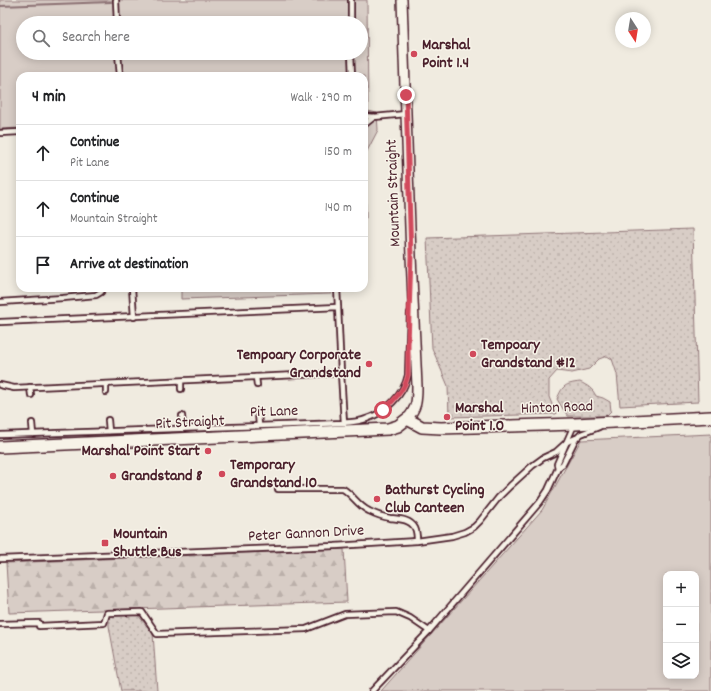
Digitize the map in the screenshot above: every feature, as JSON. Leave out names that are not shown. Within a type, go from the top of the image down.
[{"type":"street","name":"Mountain Straight","points":[[402,0],[417,386],[417,403],[412,414],[407,419]]},
{"type":"street","name":"Hinton Road","points":[[407,419],[422,427],[441,428],[711,418]]},
{"type":"street","name":"Pit Straight","points":[[0,447],[388,430],[401,424],[407,419]]},
{"type":"lane","points":[[116,0],[117,16]]},
{"type":"lane","points":[[351,0],[351,16]]},
{"type":"lane","points":[[119,60],[120,72]]},
{"type":"lane","points":[[351,60],[352,72]]},
{"type":"lane","points":[[368,116],[406,114]]},
{"type":"lane","points":[[368,122],[374,117]]},
{"type":"lane","points":[[0,133],[16,132]]},
{"type":"lane","name":"Pit Lane","points":[[0,436],[259,426],[364,420],[383,410],[399,395],[407,380],[409,361],[408,344],[411,256]]},
{"type":"lane","points":[[0,302],[96,295],[102,292]]},
{"type":"lane","points":[[132,292],[134,317]]},
{"type":"lane","points":[[337,292],[344,422]]},
{"type":"lane","points":[[0,322],[338,307]]},
{"type":"lane","points":[[0,385],[14,388],[341,373]]},
{"type":"lane","points":[[256,378],[257,385]]},
{"type":"lane","points":[[181,380],[181,388]]},
{"type":"lane","points":[[106,384],[106,392]]},
{"type":"lane","points":[[30,387],[31,395]]},
{"type":"lane","points":[[258,412],[259,426]]},
{"type":"lane","points":[[182,416],[183,429]]},
{"type":"lane","points":[[108,420],[108,431]]},
{"type":"lane","name":"Peter Gannon Drive","points":[[0,559],[335,546],[417,541],[452,536],[465,532],[474,527],[510,486],[543,458],[556,452],[567,442],[581,434],[614,422]]},
{"type":"lane","points":[[32,423],[32,434]]},
{"type":"lane","points":[[558,468],[557,464],[575,424]]},
{"type":"lane","points":[[372,691],[429,631],[540,502],[576,438]]},
{"type":"lane","points":[[278,489],[343,489],[350,493],[360,506],[369,511],[388,518],[404,520],[410,523],[415,528],[417,541]]},
{"type":"lane","points":[[0,624],[39,623],[39,626],[104,623],[107,614],[142,612],[157,634],[306,629],[345,614],[396,612],[410,618],[429,631]]},
{"type":"green space","points":[[0,0],[367,0],[367,16],[16,16],[16,60],[368,60],[368,72],[16,72],[16,128],[0,129]]},
{"type":"green space","points":[[368,111],[377,113],[378,130],[368,149]]},
{"type":"green space","points":[[693,229],[698,402],[620,406],[617,374],[612,359],[607,356],[599,359],[589,369],[572,373],[557,371],[549,380],[549,397],[556,414],[449,417],[448,386],[432,348],[427,238]]},
{"type":"green space","points":[[181,292],[331,292],[331,294],[181,299]]},
{"type":"green space","points":[[580,382],[590,388],[596,396],[610,402],[611,411],[606,416],[568,416],[557,399],[565,386]]},
{"type":"green space","points":[[711,434],[711,691],[381,691],[542,510],[581,440]]},
{"type":"green space","points":[[344,549],[347,602],[9,613],[6,563]]},
{"type":"green space","points":[[137,614],[153,633],[157,691],[121,691],[109,626],[109,616]]},
{"type":"waterway","points":[[0,6],[111,2]]},
{"type":"place","name":"Marshal Point 1.4","points":[[414,54]]},
{"type":"place","name":"Tempoary Grandstand #12","points":[[473,354]]},
{"type":"place","name":"Tempoary Corporate Grandstand","points":[[369,364]]},
{"type":"place","name":"Marshal Point 1.0","points":[[447,417]]},
{"type":"place","name":"Marshal Point Start","points":[[208,451]]},
{"type":"place","name":"Temporary Grandstand 10","points":[[222,474]]},
{"type":"place","name":"Grandstand 8","points":[[113,476]]},
{"type":"place","name":"Bathurst Cycling Club Canteen","points":[[377,499]]},
{"type":"place","name":"Mountain Shuttle Bus","points":[[105,543]]},
{"type":"route","points":[[383,410],[402,390],[408,375],[411,256],[406,95]]}]
